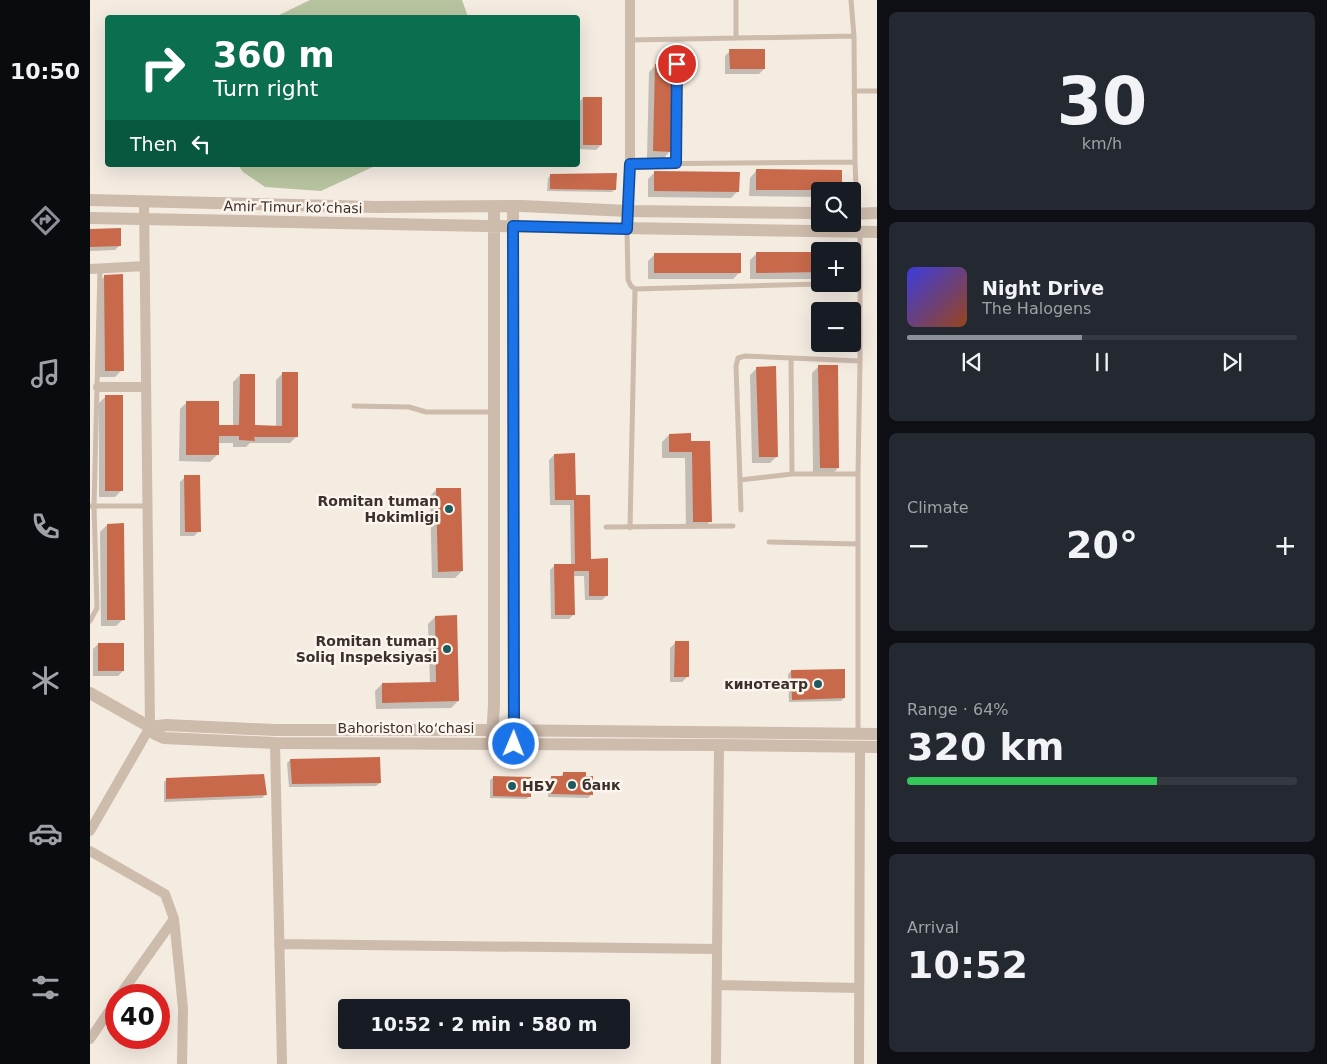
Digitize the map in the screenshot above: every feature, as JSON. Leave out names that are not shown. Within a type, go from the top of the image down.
[{"type":"street","points":[[627,229],[630,164],[630,0]]},
{"type":"street","name":"Amir Timur ko‘chasi","points":[[90,200],[376,208],[494,206],[628,211],[811,213]]},
{"type":"street","points":[[90,831],[150,727],[144,202]]},
{"type":"street","points":[[491,743],[494,206]]},
{"type":"street","points":[[513,207],[514,744]]},
{"type":"street","points":[[861,214],[877,213]]},
{"type":"street","name":"Amir Timur ko‘chasi","points":[[90,218],[811,231]]},
{"type":"street","name":"Amir Timur ko‘chasi","points":[[861,232],[877,232]]},
{"type":"street","points":[[95,268],[145,266]]},
{"type":"street","points":[[98,387],[146,387]]},
{"type":"street","name":"Bahoriston ko‘chasi","points":[[90,693],[150,727],[155,734],[164,738],[274,742],[877,748]]},
{"type":"street","name":"Bahoriston ko‘chasi","points":[[150,727],[166,725],[274,730],[514,730],[877,734]]},
{"type":"street","points":[[274,742],[282,1064]]},
{"type":"street","points":[[716,1064],[719,745]]},
{"type":"street","points":[[859,1064],[860,748]]},
{"type":"street","points":[[90,851],[165,894],[174,919],[183,1008],[182,1064]]},
{"type":"street","points":[[128,984],[174,919]]},
{"type":"street","points":[[279,944],[717,948]]},
{"type":"street","points":[[717,985],[859,988]]},
{"type":"street","points":[[90,1039],[105,1017]]},
{"type":"lane","points":[[736,0],[736,38]]},
{"type":"lane","points":[[851,0],[854,36],[855,182]]},
{"type":"lane","points":[[631,40],[854,36]]},
{"type":"lane","points":[[676,163],[677,64]]},
{"type":"lane","points":[[854,91],[877,91]]},
{"type":"lane","points":[[630,164],[855,162]]},
{"type":"lane","points":[[627,229],[628,280],[635,289],[811,284]]},
{"type":"lane","points":[[860,232],[860,242]]},
{"type":"lane","points":[[90,621],[96,608],[92,506],[98,387],[95,268]]},
{"type":"lane","points":[[630,528],[635,289]]},
{"type":"lane","points":[[858,734],[860,292]]},
{"type":"lane","points":[[741,510],[736,366],[738,358],[745,356],[860,361]]},
{"type":"lane","points":[[791,358],[792,474]]},
{"type":"lane","points":[[354,406],[409,407],[426,412],[494,412]]},
{"type":"lane","points":[[740,480],[792,474],[858,474]]},
{"type":"lane","points":[[92,506],[148,506]]},
{"type":"lane","points":[[606,527],[733,526]]},
{"type":"lane","points":[[769,542],[858,544]]},
{"type":"green space","points":[[310,0],[462,0],[467,15],[279,15]]},
{"type":"green space","points":[[239,167],[373,167],[321,191],[265,187],[243,172]]},
{"type":"building","points":[[729,49],[765,49],[765,69],[730,69]]},
{"type":"building","points":[[655,64],[673,64],[672,152],[653,151]]},
{"type":"building","points":[[583,97],[602,97],[602,145],[583,145]]},
{"type":"building","points":[[756,169],[842,170],[842,182],[811,182],[811,190],[756,190]]},
{"type":"building","points":[[654,171],[740,172],[739,192],[654,191]]},
{"type":"building","points":[[617,173],[616,190],[550,189],[550,174]]},
{"type":"building","points":[[121,228],[121,246],[90,247],[90,229]]},
{"type":"building","points":[[756,252],[811,252],[811,272],[756,273]]},
{"type":"building","points":[[654,253],[741,253],[741,273],[654,273]]},
{"type":"building","points":[[123,274],[124,371],[105,371],[104,275]]},
{"type":"building","points":[[818,365],[838,365],[839,468],[820,468]]},
{"type":"building","points":[[776,366],[778,457],[759,457],[756,367]]},
{"type":"building","points":[[282,372],[298,372],[298,437],[254,437],[255,441],[239,440],[239,436],[219,436],[219,455],[186,455],[186,401],[219,401],[219,425],[239,425],[240,374],[255,374],[255,425],[282,426]]},
{"type":"building","points":[[105,395],[123,395],[123,491],[105,491]]},
{"type":"building","points":[[691,433],[691,441],[710,441],[712,522],[693,522],[692,452],[669,452],[669,434]]},
{"type":"building","points":[[575,453],[576,495],[590,495],[591,559],[608,558],[608,596],[589,596],[589,571],[574,571],[575,615],[555,615],[554,564],[575,564],[574,500],[555,500],[554,454]]},
{"type":"building","points":[[184,475],[200,475],[201,532],[185,532]]},
{"type":"building","name":"Romitan tuman Hokimligi","points":[[436,488],[461,488],[463,571],[438,572]]},
{"type":"building","points":[[124,523],[125,620],[107,620],[107,524]]},
{"type":"building","name":"Romitan tuman Soliq Inspeksiyasi","points":[[457,615],[459,701],[382,703],[382,683],[436,682],[435,616]]},
{"type":"building","points":[[675,641],[689,641],[689,677],[674,677]]},
{"type":"building","points":[[98,643],[124,643],[124,671],[98,671]]},
{"type":"building","name":"кинотеатр","points":[[845,669],[845,698],[792,700],[791,670]]},
{"type":"building","points":[[380,757],[381,783],[292,784],[290,759]]},
{"type":"building","name":"банк","points":[[563,772],[586,772],[586,776],[593,776],[593,795],[551,794],[551,776],[563,776]]},
{"type":"building","points":[[264,774],[267,795],[166,799],[166,778]]},
{"type":"building","name":"НБУ","points":[[493,776],[531,777],[531,797],[493,796]]},
{"type":"place","name":"Romitan tuman Hokimligi","points":[[449,509]]},
{"type":"place","name":"Romitan tuman Soliq Inspeksiyasi","points":[[447,649]]},
{"type":"place","name":"кинотеатр","points":[[818,684]]},
{"type":"place","name":"банк","points":[[572,785]]},
{"type":"place","name":"НБУ","points":[[512,786]]},
{"type":"route","points":[[514,744],[513,226],[627,229],[630,164],[676,163],[677,64]]}]
